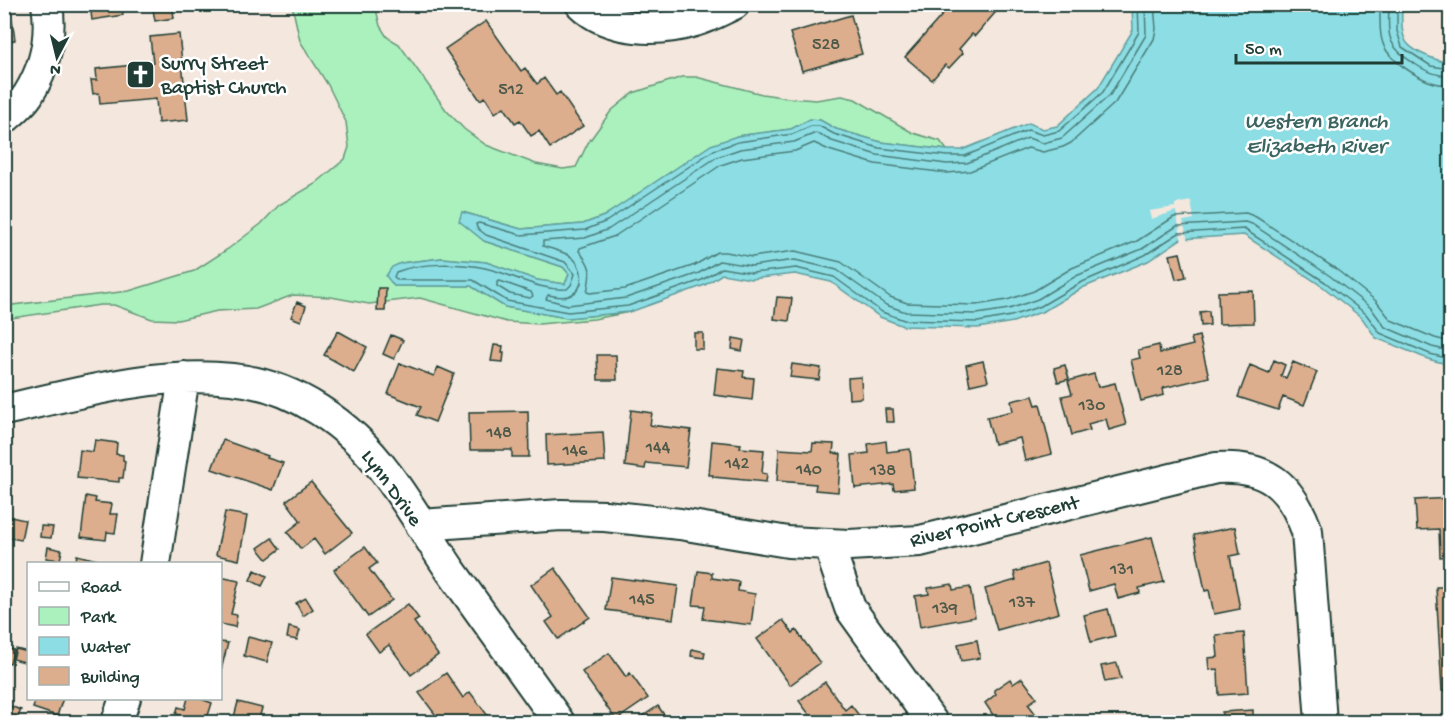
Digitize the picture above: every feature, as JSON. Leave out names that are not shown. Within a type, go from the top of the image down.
[{"type":"street","points":[[4,119],[27,97],[41,69],[48,44],[47,4]]},
{"type":"street","points":[[592,11],[614,22],[641,28],[669,27],[695,21],[734,4]]},
{"type":"street","points":[[155,562],[184,377]]},
{"type":"street","name":"Lynn Drive","points":[[4,410],[117,385],[151,379],[184,377],[253,382],[299,397],[330,417],[360,442],[386,472],[450,569],[559,723]]},
{"type":"street","name":"River Point Crescent","points":[[421,525],[561,515],[605,516],[680,524],[788,542],[831,545],[920,541],[1216,468],[1237,467],[1257,471],[1276,481],[1288,493],[1300,511],[1307,531],[1322,723]]},
{"type":"street","points":[[831,545],[850,608],[932,723]]},
{"type":"street","points":[[117,723],[125,700]]},
{"type":"green space","points":[[292,5],[375,5],[380,26],[387,37],[399,44],[446,110],[464,129],[486,145],[536,164],[563,169],[576,167],[588,143],[611,111],[633,93],[682,77],[696,77],[762,94],[789,98],[816,100],[842,96],[855,99],[913,133],[940,141],[947,150],[881,142],[836,129],[820,120],[810,120],[791,129],[737,136],[604,216],[583,224],[521,229],[463,212],[484,241],[563,267],[569,274],[565,284],[537,280],[486,262],[442,258],[401,263],[394,286],[471,286],[505,307],[567,318],[630,312],[594,319],[539,324],[507,322],[420,298],[369,304],[331,297],[293,295],[256,309],[217,311],[178,320],[152,319],[114,305],[5,319],[4,306],[129,291],[194,271],[228,249],[261,224],[279,205],[315,184],[345,159],[349,147],[346,122],[328,85],[300,41]]},
{"type":"water","name":"Western Branch Elizabeth River","points":[[1132,5],[1402,5],[1402,29],[1407,43],[1421,53],[1450,63],[1450,365],[1428,359],[1376,338],[1362,318],[1322,286],[1244,235],[1181,239],[1148,261],[1082,288],[1044,311],[1013,322],[978,328],[903,326],[880,317],[831,282],[795,274],[751,279],[722,274],[705,285],[630,312],[567,318],[505,307],[471,286],[394,286],[386,276],[392,267],[401,263],[442,258],[486,262],[537,280],[565,284],[569,274],[563,267],[484,241],[459,221],[462,212],[521,229],[583,224],[604,216],[711,145],[737,136],[791,129],[810,119],[820,120],[836,129],[881,142],[947,150],[962,150],[1029,123],[1043,129],[1057,126],[1098,88],[1133,30]]},
{"type":"pier","points":[[1191,201],[1194,219],[1183,221],[1188,241],[1182,242],[1176,211],[1151,219],[1149,211],[1175,207],[1175,204]]},
{"type":"building","points":[[90,4],[122,4],[123,15],[92,20]]},
{"type":"building","points":[[152,4],[172,4],[174,18],[155,21]]},
{"type":"building","points":[[952,4],[1008,4],[1005,9],[1001,6],[975,36],[972,34],[959,49],[963,53],[949,68],[945,65],[932,80],[905,57]]},
{"type":"building","points":[[851,15],[862,54],[802,71],[790,33]]},
{"type":"building","points":[[12,19],[15,40],[6,42],[6,47],[4,47],[4,20]]},
{"type":"building","points":[[486,21],[521,71],[525,68],[537,84],[544,78],[556,95],[560,92],[583,126],[550,148],[539,131],[531,136],[520,120],[515,123],[504,107],[495,113],[485,97],[480,100],[445,49]]},
{"type":"building","name":"Surry Street Baptist Church","points":[[179,34],[188,120],[158,123],[156,99],[100,104],[99,93],[93,94],[91,80],[97,80],[96,69],[153,63],[150,37]]},
{"type":"building","points":[[1180,253],[1186,277],[1176,279],[1170,255]]},
{"type":"building","points":[[378,288],[386,288],[385,311],[377,311]]},
{"type":"building","points":[[1253,291],[1254,323],[1219,324],[1218,292]]},
{"type":"building","points":[[777,297],[792,298],[789,321],[774,319]]},
{"type":"building","points":[[297,302],[306,306],[301,321],[291,317]]},
{"type":"building","points":[[1209,311],[1210,325],[1201,326],[1200,312]]},
{"type":"building","points":[[338,331],[367,347],[354,372],[324,355]]},
{"type":"building","points":[[694,333],[703,333],[703,349],[694,349]]},
{"type":"building","points":[[391,335],[403,340],[394,359],[383,354]]},
{"type":"building","points":[[1199,336],[1209,377],[1163,388],[1164,395],[1141,401],[1131,360],[1140,358],[1138,350],[1159,345],[1160,353],[1193,345],[1191,338]]},
{"type":"building","points":[[733,338],[744,340],[742,351],[732,349]]},
{"type":"building","points":[[494,345],[503,346],[503,362],[491,361]]},
{"type":"building","points":[[597,355],[616,355],[617,380],[598,380]]},
{"type":"building","points":[[1274,360],[1285,365],[1281,376],[1286,378],[1293,362],[1317,372],[1304,405],[1283,397],[1278,410],[1238,397],[1250,365],[1269,373]]},
{"type":"building","points":[[983,361],[988,381],[970,385],[966,365]]},
{"type":"building","points":[[400,363],[434,376],[438,367],[454,374],[435,422],[417,415],[421,407],[388,394]]},
{"type":"building","points":[[792,364],[821,368],[819,380],[790,377]]},
{"type":"building","points":[[1065,365],[1069,379],[1058,382],[1054,368]]},
{"type":"building","points":[[717,368],[744,371],[743,377],[754,378],[752,400],[714,395]]},
{"type":"building","points":[[1094,374],[1098,387],[1115,383],[1126,425],[1109,430],[1106,419],[1088,424],[1090,430],[1072,435],[1062,396],[1072,394],[1068,381]]},
{"type":"building","points":[[861,377],[862,398],[849,399],[848,378]]},
{"type":"building","points":[[1033,396],[1036,405],[1040,404],[1052,454],[1025,461],[1020,438],[994,444],[987,417],[1013,411],[1011,401]]},
{"type":"building","points":[[885,409],[893,409],[894,422],[886,422]]},
{"type":"building","points":[[631,410],[652,413],[650,425],[691,430],[686,467],[646,463],[645,469],[625,466]]},
{"type":"building","points":[[528,411],[529,457],[512,457],[512,450],[470,450],[469,412]]},
{"type":"building","points":[[603,432],[605,462],[547,465],[546,435]]},
{"type":"building","points":[[95,440],[117,443],[116,454],[123,455],[125,461],[123,478],[119,478],[119,482],[77,478],[80,450],[93,452]]},
{"type":"building","points":[[223,440],[283,463],[273,490],[212,469]]},
{"type":"building","points":[[712,441],[741,444],[740,448],[764,450],[762,473],[767,474],[766,482],[709,475]]},
{"type":"building","points":[[886,441],[887,452],[910,449],[914,488],[894,490],[893,484],[855,488],[852,455],[869,453],[868,444]]},
{"type":"building","points":[[813,443],[834,444],[833,453],[841,454],[838,492],[815,490],[816,484],[777,481],[779,449],[812,451]]},
{"type":"building","points":[[311,482],[352,533],[325,554],[314,539],[301,549],[287,532],[301,521],[286,501]]},
{"type":"building","points":[[86,496],[96,498],[95,502],[112,504],[110,514],[118,514],[115,533],[107,532],[106,540],[81,537]]},
{"type":"building","points":[[1450,498],[1450,556],[1440,557],[1439,529],[1417,530],[1415,500]]},
{"type":"building","points":[[225,512],[247,516],[239,560],[216,555]]},
{"type":"building","points":[[6,516],[25,520],[21,540],[4,537]]},
{"type":"building","points":[[41,526],[53,527],[51,538],[40,537]]},
{"type":"building","points":[[1235,527],[1240,554],[1230,556],[1240,609],[1214,614],[1209,590],[1205,591],[1194,535]]},
{"type":"building","points":[[1152,537],[1164,582],[1139,588],[1140,593],[1118,599],[1114,584],[1089,591],[1080,555]]},
{"type":"building","points":[[272,538],[280,549],[267,559],[258,548]]},
{"type":"building","points":[[48,547],[62,550],[60,560],[46,558]]},
{"type":"building","points":[[365,547],[377,563],[369,569],[392,600],[368,617],[334,570]]},
{"type":"building","points":[[77,555],[101,561],[101,562],[75,562]]},
{"type":"building","points":[[1046,563],[1059,613],[997,630],[985,589],[1016,580],[1014,572]]},
{"type":"building","points":[[555,568],[590,617],[558,639],[546,622],[553,617],[531,585]]},
{"type":"building","points":[[255,570],[267,576],[262,586],[250,580]]},
{"type":"building","points":[[698,571],[712,573],[712,578],[739,582],[738,591],[755,594],[751,625],[703,619],[705,606],[693,605]]},
{"type":"building","points":[[222,577],[239,581],[231,614],[237,615],[235,627],[222,624]]},
{"type":"building","points":[[611,577],[678,586],[673,619],[606,610]]},
{"type":"building","points":[[952,584],[953,590],[970,587],[975,617],[920,627],[915,596],[929,594],[928,588]]},
{"type":"building","points":[[1436,587],[1450,587],[1450,690],[1442,691]]},
{"type":"building","points":[[306,598],[313,609],[303,616],[296,603]]},
{"type":"building","points":[[408,604],[419,619],[414,622],[438,655],[411,675],[389,645],[379,652],[366,634]]},
{"type":"building","points":[[1108,609],[1115,636],[1091,642],[1084,615]]},
{"type":"building","points":[[783,620],[793,633],[796,630],[820,663],[790,685],[757,639]]},
{"type":"building","points":[[289,627],[300,630],[297,640],[287,638]]},
{"type":"building","points":[[1244,633],[1248,693],[1219,695],[1218,669],[1209,670],[1208,658],[1218,657],[1216,635]]},
{"type":"building","points":[[248,637],[272,643],[267,662],[244,656]]},
{"type":"building","points":[[977,640],[980,658],[961,661],[958,644]]},
{"type":"building","points":[[222,642],[228,643],[222,666]]},
{"type":"building","points":[[4,647],[14,650],[10,663],[4,662]]},
{"type":"building","points":[[16,649],[27,652],[27,663],[13,659]]},
{"type":"building","points":[[692,649],[705,652],[704,658],[691,656]]},
{"type":"building","points":[[609,653],[626,677],[630,673],[648,698],[616,720],[582,672]]},
{"type":"building","points":[[1117,663],[1121,679],[1105,682],[1101,666]]},
{"type":"building","points":[[446,673],[463,698],[470,692],[488,716],[479,722],[441,722],[419,693]]},
{"type":"building","points":[[1022,678],[1037,698],[1028,704],[1042,722],[1005,722],[999,715],[995,718],[985,703],[996,694],[994,690],[1010,679],[1013,684]]},
{"type":"building","points":[[825,682],[845,710],[851,705],[864,722],[815,722],[799,701]]},
{"type":"building","points":[[35,700],[62,700],[57,716],[33,708]]},
{"type":"building","points":[[187,700],[204,700],[212,703],[206,722],[181,722],[183,716],[176,714],[178,707],[185,709]]},
{"type":"building","points":[[238,702],[262,708],[258,722],[233,721]]},
{"type":"building","points":[[4,704],[21,710],[17,719],[26,722],[9,722],[10,720],[4,718]]},
{"type":"building","points":[[658,706],[669,722],[634,722]]},
{"type":"building","points":[[1253,710],[1253,722],[1222,722],[1222,712]]},
{"type":"place","name":"Surry Street Baptist Church","points":[[140,74]]}]
